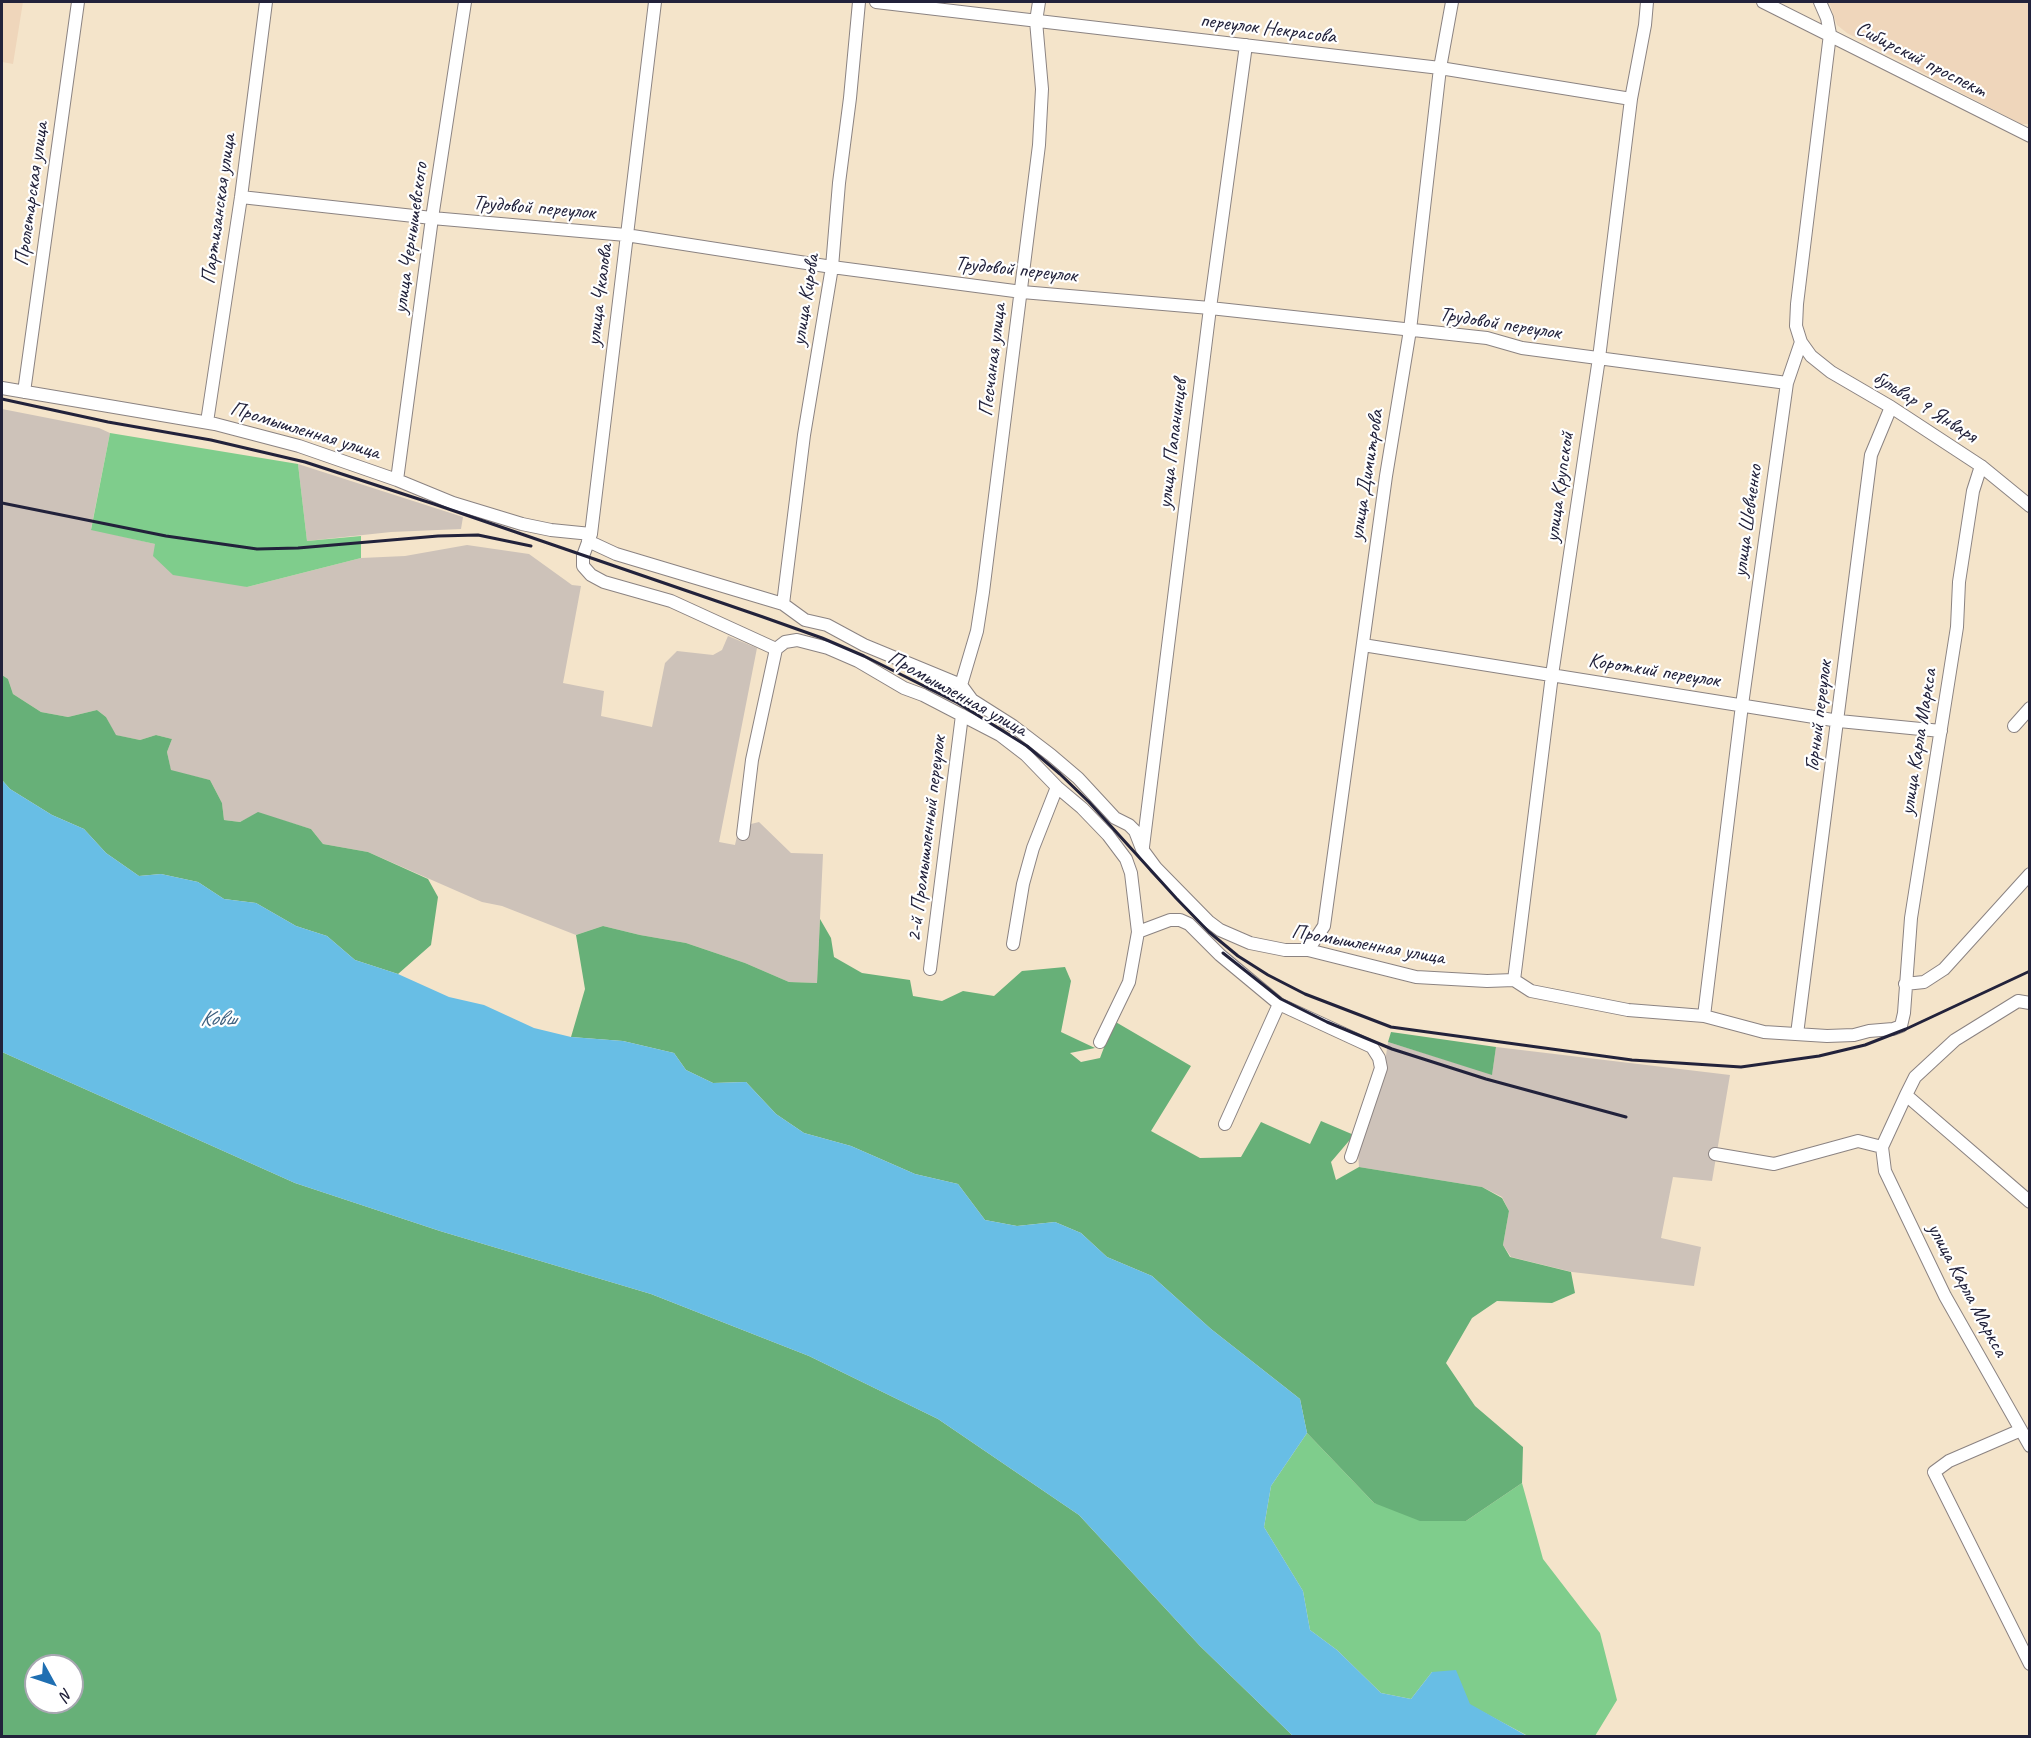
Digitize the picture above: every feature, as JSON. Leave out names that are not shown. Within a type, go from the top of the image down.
[{"type":"street","name":"Пролетарская улица","points":[[24,392],[78,2]]},
{"type":"street","name":"Партизанская улица","points":[[207,422],[241,197],[266,2]]},
{"type":"street","name":"улица Чернышевского","points":[[397,480],[432,218],[465,2]]},
{"type":"street","name":"улица Чкалова","points":[[655,2],[589,538],[583,556],[583,566],[591,575],[604,582],[671,601],[776,649]]},
{"type":"street","name":"улица Кирова","points":[[783,604],[804,435],[832,267],[859,2]]},
{"type":"street","name":"переулок Некрасова","points":[[876,2],[1440,68],[1631,99]]},
{"type":"street","name":"Песчаная улица","points":[[961,685],[977,631],[983,592],[1039,145],[1041,89],[1036,21],[1039,2]]},
{"type":"street","name":"улица Димитрова","points":[[1308,950],[1324,926],[1386,476],[1410,330],[1440,68],[1452,2]]},
{"type":"street","name":"улица Крупской","points":[[1514,980],[1552,675],[1599,358],[1631,99],[1647,2]]},
{"type":"street","name":"Сибирский проспект","points":[[1763,2],[2030,136]]},
{"type":"street","points":[[1820,2],[1827,18],[1830,34]]},
{"type":"street","name":"улица Шевченко","points":[[1704,1016],[1742,705],[1787,383],[1801,342],[1796,326],[1797,304],[1830,34]]},
{"type":"street","name":"улица Папанинцев","points":[[1142,849],[1210,308],[1246,45]]},
{"type":"street","name":"Трудовой переулок","points":[[241,197],[432,218],[626,235],[832,267],[1022,292],[1210,308],[1487,338],[1522,348],[1787,383]]},
{"type":"street","name":"бульвар 9 Января","points":[[1801,342],[1811,356],[1831,372],[1891,407],[1981,466],[2030,506]]},
{"type":"street","name":"Промышленная улица","points":[[2,387],[207,422],[299,446],[397,480],[453,503],[522,524],[589,538],[616,554],[783,604],[805,620],[826,625],[864,645],[961,685],[972,700],[1012,726],[1078,778],[1115,818],[1130,825],[1142,849],[1168,881],[1220,930],[1250,943],[1285,950],[1308,950],[1416,977],[1514,980],[1531,991],[1588,1003],[1628,1010],[1704,1016],[1764,1032],[1827,1036],[1854,1035],[1901,1026]]},
{"type":"street","name":"Горный переулок","points":[[1797,1034],[1839,721],[1871,455],[1891,407]]},
{"type":"street","name":"улица Карла Маркса","points":[[1901,1026],[1911,918],[1956,627],[1959,582],[1971,501],[1981,466]]},
{"type":"street","name":"Промышленная улица","points":[[776,649],[785,642],[797,640],[828,648],[858,661],[892,682],[923,695],[1000,735],[1026,754],[1108,835],[1126,860],[1131,873],[1138,932],[1129,982],[1100,1042]]},
{"type":"street","name":"Короткий переулок","points":[[1363,645],[1839,721],[1941,731]]},
{"type":"street","points":[[743,834],[752,759],[776,649]]},
{"type":"street","points":[[2014,726],[2030,708]]},
{"type":"street","name":"2-й Промышленный переулок","points":[[930,969],[962,715]]},
{"type":"street","points":[[1013,944],[1023,884],[1033,848],[1057,787]]},
{"type":"street","points":[[1905,984],[1924,982],[1944,969],[2030,874]]},
{"type":"street","points":[[1138,932],[1170,920],[1180,920],[1189,924],[1220,955],[1279,1004],[1372,1047],[1379,1058],[1381,1068],[1351,1157]]},
{"type":"street","points":[[1715,1154],[1773,1164],[1858,1141],[1882,1147],[1915,1077],[1954,1040],[2018,1001],[2030,1003]]},
{"type":"street","points":[[1225,1124],[1279,1004]]},
{"type":"street","points":[[1906,1095],[2030,1202]]},
{"type":"street","name":"улица Карла Маркса","points":[[1882,1147],[1885,1171],[1935,1275],[2030,1446]]},
{"type":"street","points":[[2021,1430],[1949,1461],[1934,1472],[2030,1664]]},
{"type":"shaded area","points":[[2,2],[23,2],[13,64],[2,62]]},
{"type":"shaded area","points":[[1829,2],[2029,2],[2029,124],[2021,124],[1847,33],[1837,25]]},
{"type":"shaded area","points":[[2,409],[99,428],[110,433],[91,529],[155,544],[247,587],[361,558],[405,556],[467,545],[529,554],[572,585],[581,586],[563,683],[604,691],[601,716],[652,727],[665,663],[677,651],[713,655],[722,650],[728,636],[757,648],[719,842],[735,845],[739,827],[759,822],[791,853],[823,854],[817,983],[789,982],[745,963],[686,943],[603,926],[576,935],[502,906],[482,902],[368,852],[323,844],[311,829],[258,813],[240,822],[224,820],[222,803],[210,780],[171,771],[167,752],[172,739],[156,735],[140,740],[115,735],[106,717],[97,710],[68,717],[41,712],[13,694],[8,679],[2,675]]},
{"type":"shaded area","points":[[298,464],[463,517],[461,529],[391,532],[307,541]]},
{"type":"shaded area","points":[[1388,1042],[1492,1074],[1496,1047],[1730,1075],[1712,1181],[1673,1177],[1661,1238],[1701,1247],[1694,1286],[1572,1272],[1511,1257],[1503,1245],[1509,1211],[1502,1197],[1482,1187],[1359,1167],[1358,1153],[1384,1069]]},
{"type":"green space","points":[[110,433],[298,464],[307,541],[361,536],[361,558],[247,587],[173,575],[153,556],[155,544],[91,530]]},
{"type":"green space","points":[[2,675],[8,679],[13,694],[41,712],[68,717],[97,710],[106,717],[116,735],[140,740],[156,735],[172,739],[167,752],[171,770],[210,780],[222,803],[224,820],[240,822],[258,812],[311,829],[323,844],[368,852],[428,879],[438,897],[431,945],[398,974],[355,960],[327,936],[296,926],[256,903],[224,899],[198,882],[161,874],[139,876],[106,853],[84,829],[52,815],[10,789],[2,780]]},
{"type":"green space","points":[[820,919],[831,938],[834,957],[862,973],[910,980],[913,996],[942,1001],[963,991],[994,996],[1022,971],[1065,967],[1071,981],[1061,1032],[1095,1048],[1070,1053],[1081,1062],[1100,1058],[1114,1021],[1191,1066],[1151,1131],[1200,1158],[1241,1157],[1261,1122],[1310,1144],[1321,1121],[1354,1135],[1331,1162],[1336,1180],[1359,1167],[1482,1187],[1502,1198],[1509,1211],[1503,1245],[1510,1257],[1571,1272],[1575,1293],[1552,1303],[1497,1301],[1472,1318],[1446,1363],[1475,1406],[1523,1447],[1522,1483],[1466,1521],[1420,1521],[1374,1503],[1307,1433],[1300,1399],[1211,1329],[1152,1276],[1107,1257],[1081,1233],[1055,1222],[1017,1226],[985,1220],[958,1184],[915,1174],[851,1146],[804,1133],[776,1114],[746,1082],[713,1083],[686,1070],[674,1053],[623,1041],[571,1037],[585,989],[576,935],[603,926],[686,943],[745,963],[789,982],[817,983]]},
{"type":"green space","points":[[1391,1032],[1496,1047],[1492,1075],[1388,1042]]},
{"type":"green space","points":[[2,1052],[295,1183],[440,1231],[651,1294],[809,1356],[938,1419],[1079,1515],[1200,1646],[1293,1736],[2,1736]]},
{"type":"green space","points":[[1307,1433],[1374,1503],[1466,1521],[1522,1483],[1543,1559],[1600,1633],[1617,1700],[1595,1736],[1526,1735],[1470,1705],[1432,1672],[1411,1699],[1381,1693],[1337,1650],[1310,1630],[1303,1591],[1264,1527],[1271,1486]]},
{"type":"water","name":"Ковш","points":[[2,780],[10,789],[52,815],[84,829],[106,853],[139,876],[161,874],[198,882],[224,899],[256,903],[296,926],[327,936],[355,960],[398,974],[449,997],[484,1005],[534,1028],[571,1037],[623,1041],[674,1053],[686,1070],[713,1083],[746,1082],[776,1114],[804,1133],[851,1146],[915,1174],[958,1184],[985,1220],[1017,1226],[1055,1222],[1081,1233],[1107,1257],[1152,1276],[1211,1329],[1300,1399],[1307,1433],[1271,1486],[1264,1527],[1303,1591],[1310,1630],[1337,1650],[1381,1693],[1411,1699],[1432,1672],[1456,1670],[1470,1704],[1527,1736],[1293,1736],[1200,1646],[1079,1515],[938,1419],[809,1356],[651,1294],[440,1231],[295,1183],[2,1052]]},
{"type":"railway","points":[[2,399],[108,422],[211,440],[305,462],[763,617],[864,656],[958,703],[1027,746],[1089,802],[1176,898],[1209,932],[1238,956],[1305,994],[1391,1027],[1632,1060],[1741,1067],[1819,1056],[1865,1045],[1906,1029],[2030,971]]},
{"type":"railway","points":[[2,503],[166,536],[257,549],[478,535],[531,546]]},
{"type":"railway","points":[[1223,953],[1281,999],[1327,1022],[1392,1049],[1486,1079],[1626,1117]]}]
